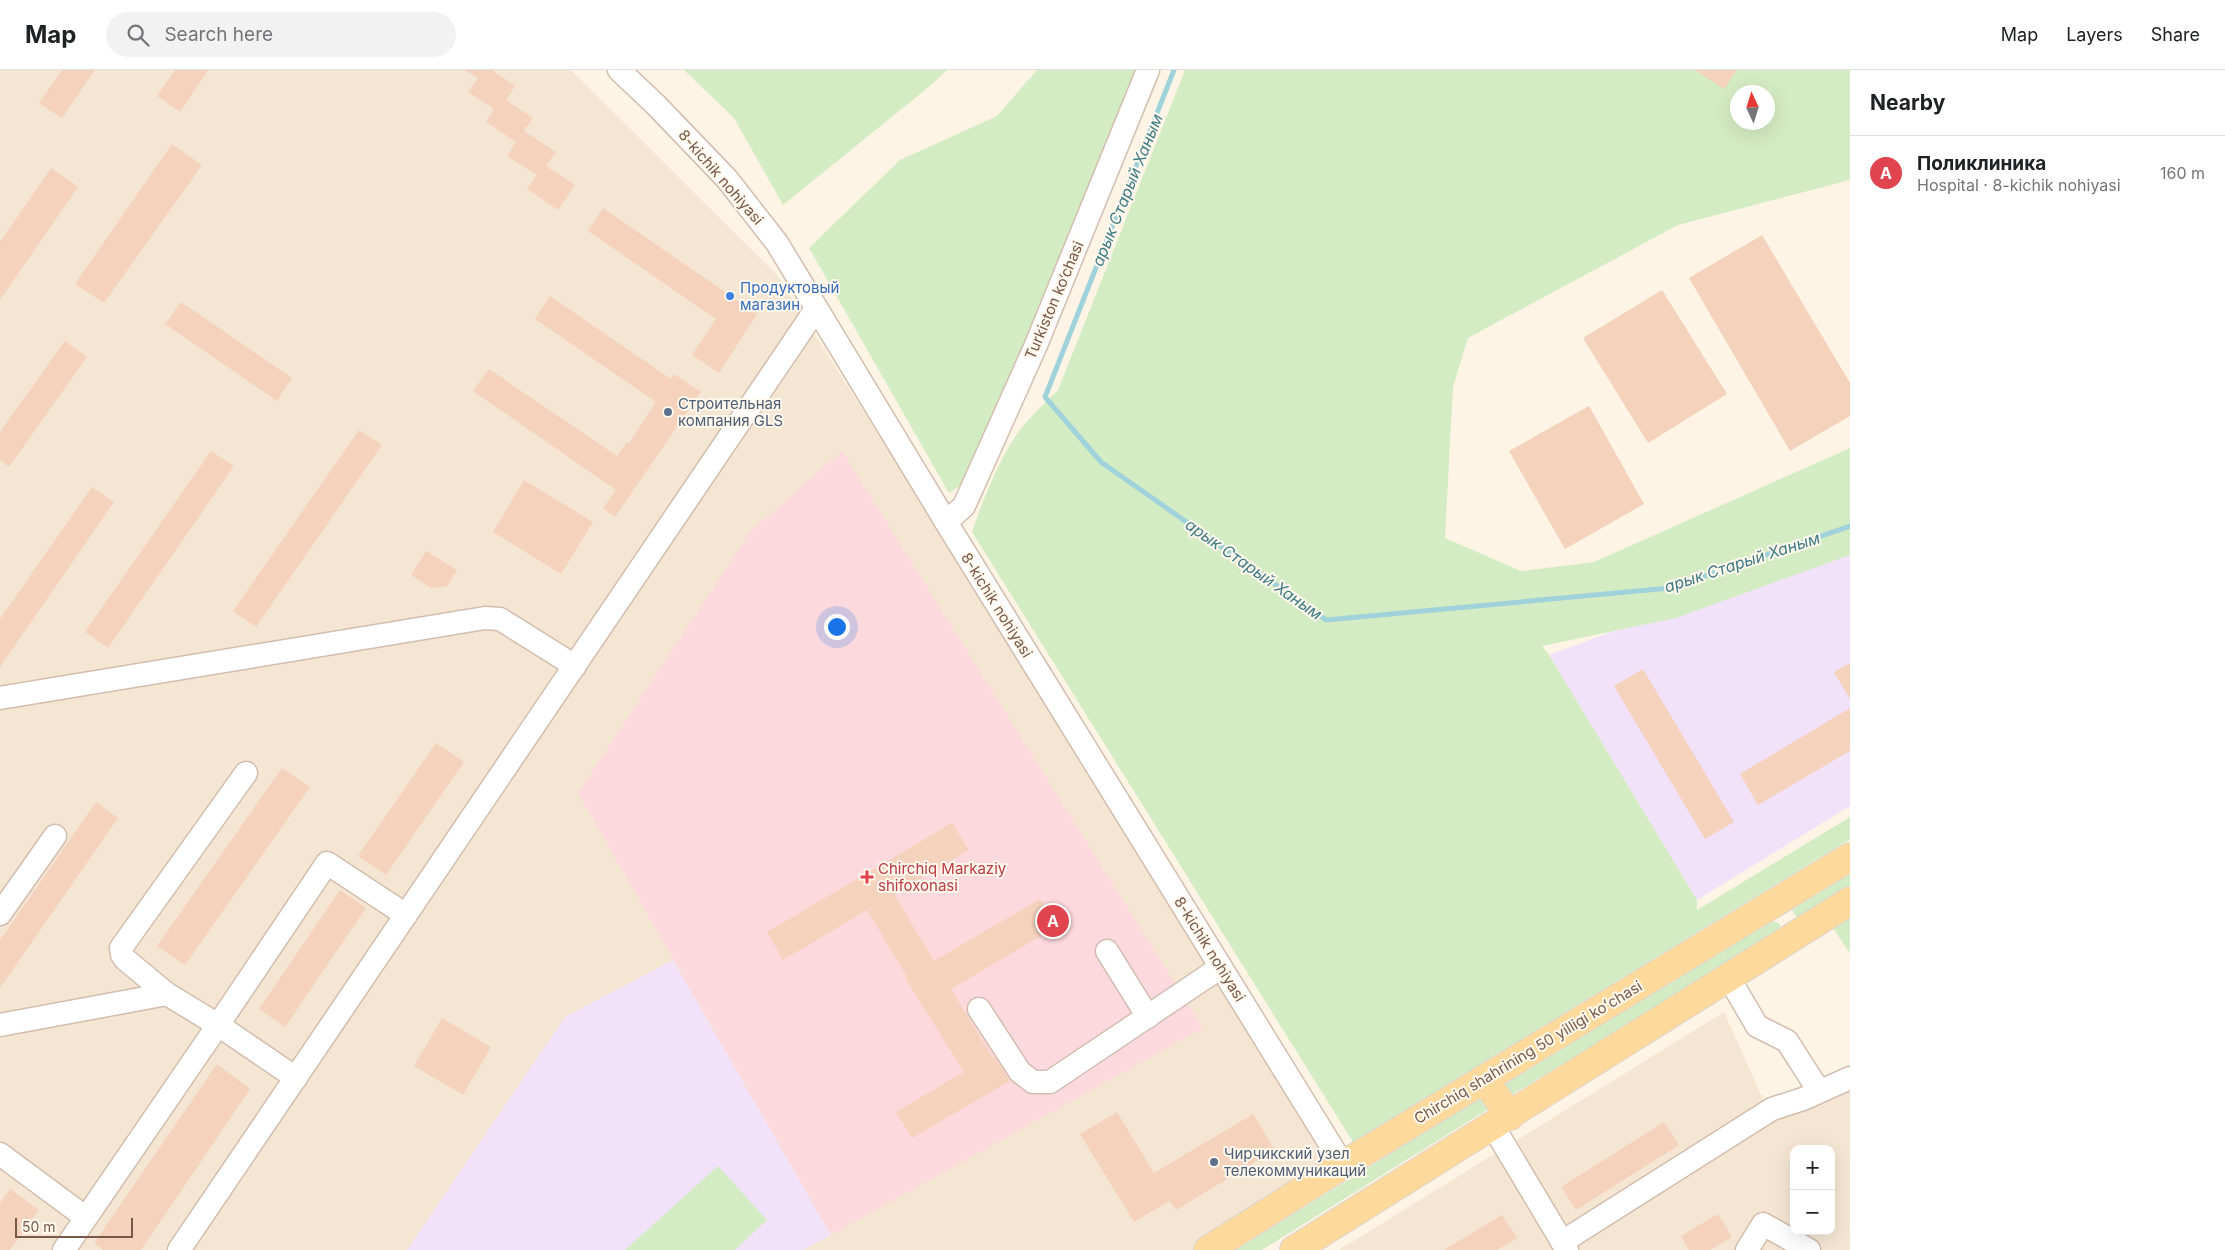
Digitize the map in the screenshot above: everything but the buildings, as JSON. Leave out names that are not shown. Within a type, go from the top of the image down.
[{"type":"main road","name":"Chirchiq shahrining 50 yilligi koʻchasi","points":[[1208,1250],[1343,1165],[1850,856]]},
{"type":"main road","points":[[1777,901],[1797,935]]},
{"type":"main road","points":[[1294,1250],[1850,901]]},
{"type":"main road","points":[[1484,1079],[1501,1121]]},
{"type":"street","name":"8-kichik nohiyasi","points":[[619,70],[656,105],[727,179],[777,243],[946,522],[1343,1165]]},
{"type":"street","name":"Turkiston ko‘chasi","points":[[946,522],[964,506],[1040,336],[1148,70]]},
{"type":"street","points":[[179,1250],[816,308]]},
{"type":"street","points":[[0,698],[485,618],[500,619],[575,666]]},
{"type":"street","points":[[246,773],[121,948],[122,955],[167,994],[218,1025],[296,1078]]},
{"type":"street","points":[[0,914],[55,836]]},
{"type":"street","points":[[72,1247],[85,1217],[327,863],[406,915]]},
{"type":"street","points":[[1107,951],[1148,1017]]},
{"type":"street","points":[[980,1009],[1020,1072],[1033,1082],[1050,1082],[1221,967]]},
{"type":"street","points":[[1729,978],[1757,1026],[1786,1042],[1819,1091]]},
{"type":"street","points":[[0,1024],[167,994]]},
{"type":"street","points":[[1501,1121],[1565,1246],[1772,1109],[1850,1078]]},
{"type":"street","points":[[0,1154],[85,1217]]},
{"type":"street","points":[[1747,1250],[1763,1224],[1809,1250]]},
{"type":"shaded area","points":[[0,70],[571,70],[777,275],[1343,1165],[1208,1250],[0,1250]]},
{"type":"shaded area","name":"Chirchiq Markaziy shifoxonasi","points":[[842,451],[1203,1028],[831,1235],[578,793],[750,532]]},
{"type":"shaded area","points":[[1850,544],[1850,806],[1697,900],[1549,655]]},
{"type":"shaded area","points":[[673,960],[831,1235],[803,1250],[407,1250],[565,1017]]},
{"type":"shaded area","points":[[1724,1012],[1772,1119],[1850,1087],[1850,1250],[1339,1250]]},
{"type":"green space","points":[[684,70],[947,70],[930,86],[783,205],[734,118]]},
{"type":"green space","points":[[1037,70],[1137,70],[1047,297],[962,485],[949,493],[809,248],[900,160],[997,116]]},
{"type":"green space","points":[[1185,70],[1850,70],[1850,180],[1678,225],[1468,338],[1453,387],[1445,538],[1521,571],[1594,562],[1850,448],[1850,555],[1676,618],[1542,646],[1697,900],[1697,910],[1850,817],[1850,839],[1353,1142],[972,532],[989,486],[1011,443],[1039,409],[1058,390]]},
{"type":"green space","points":[[1850,874],[1850,892],[1800,923],[1792,910]]},
{"type":"green space","points":[[1850,916],[1850,953],[1832,927]]},
{"type":"green space","points":[[1772,921],[1780,924],[1779,934],[1511,1095],[1505,1084]]},
{"type":"green space","points":[[1482,1097],[1490,1108],[1262,1250],[1236,1250]]},
{"type":"green space","points":[[718,1166],[767,1220],[735,1250],[625,1250]]},
{"type":"waterway","name":"арык Старый Ханым","points":[[1174,70],[1045,397],[1101,462],[1326,620],[1670,588],[1850,526]]},
{"type":"place","name":"Продуктовый магазин","points":[[730,296]]},
{"type":"place","name":"Строительная компания GLS","points":[[668,412]]},
{"type":"place","name":"Chirchiq Markaziy shifoxonasi","points":[[867,877]]},
{"type":"place","name":"Поликлиника","points":[[1053,921]]},
{"type":"place","name":"Чирчикский узел телекоммуникаций","points":[[1214,1162]]}]
